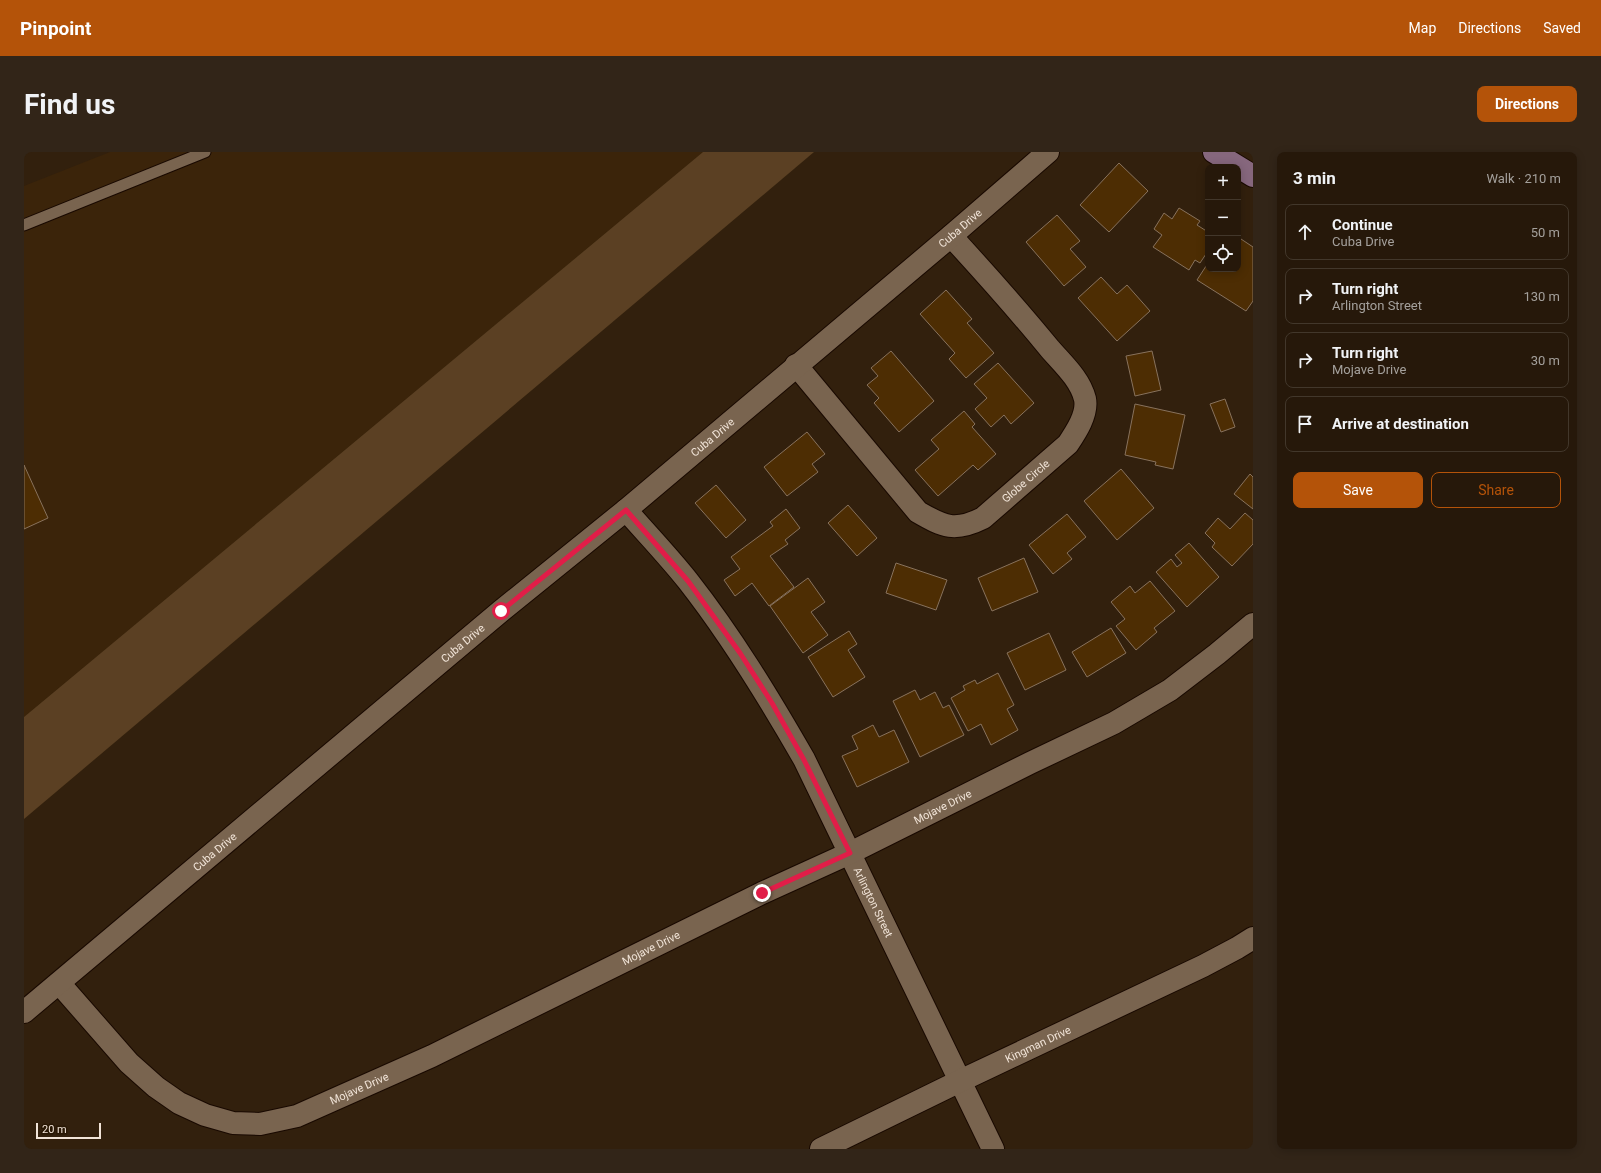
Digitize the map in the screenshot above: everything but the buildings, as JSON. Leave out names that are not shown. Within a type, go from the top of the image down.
[{"type":"main road","points":[[1214,152],[1253,176]]},
{"type":"street","name":"Cuba Drive","points":[[24,1012],[501,611],[626,510],[796,365],[951,236],[1048,152]]},
{"type":"street","name":"Globe Circle","points":[[796,365],[918,512],[936,522],[952,527],[969,525],[983,518],[1068,444],[1078,429],[1085,400],[1078,382],[1022,314],[951,236]]},
{"type":"street","name":"Arlington Street","points":[[626,510],[688,581],[744,659],[772,703],[800,753],[850,853],[993,1149]]},
{"type":"street","name":"Mojave Drive","points":[[59,983],[128,1064],[173,1099],[205,1115],[233,1123],[260,1124],[297,1116],[432,1056],[762,893],[850,853],[1030,763],[1114,723],[1170,690],[1253,624]]},
{"type":"street","name":"Kingman Drive","points":[[821,1149],[960,1081],[1203,966],[1253,938]]},
{"type":"lane","points":[[24,226],[205,152]]},
{"type":"shaded area","points":[[110,152],[703,152],[24,717],[24,186]]},
{"type":"shaded area","points":[[703,152],[814,152],[24,819],[24,717]]},
{"type":"route","points":[[501,611],[626,510],[688,581],[740,653],[772,703],[804,760],[850,853],[762,893]]}]
